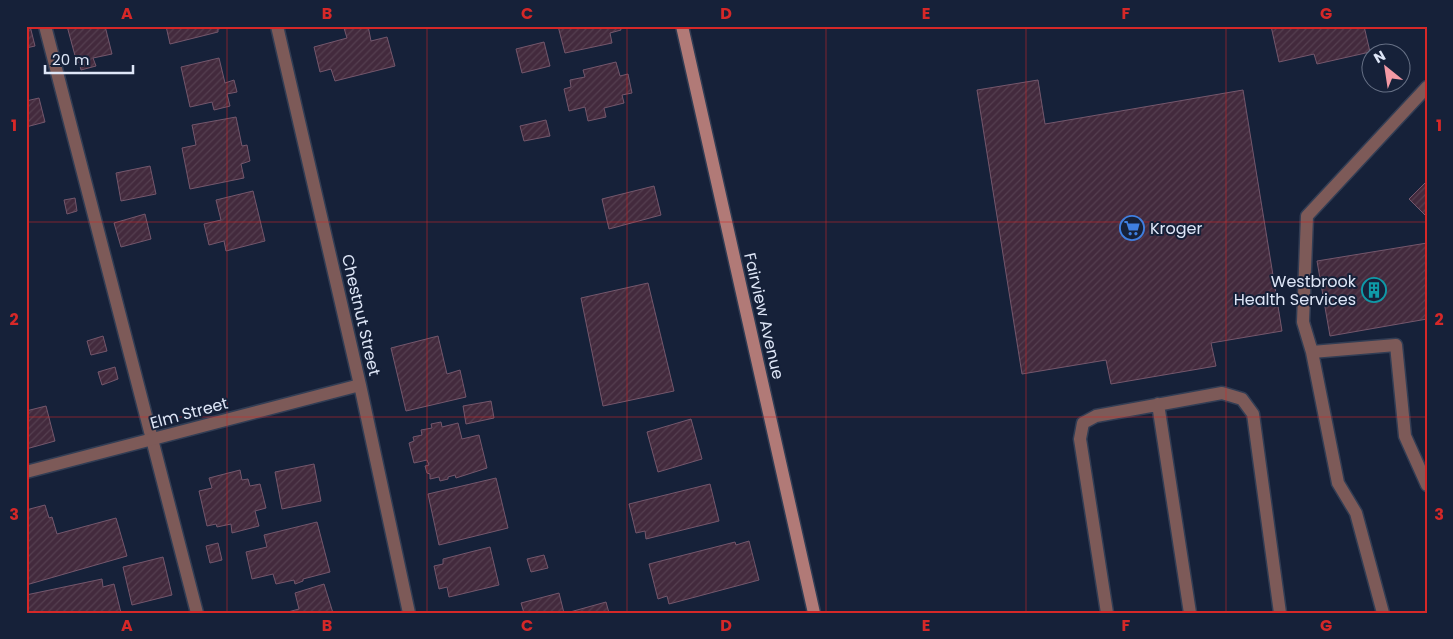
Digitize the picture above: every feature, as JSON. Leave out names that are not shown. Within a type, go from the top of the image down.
[{"type":"street","points":[[45,26],[197,613]]},
{"type":"street","name":"Chestnut Street","points":[[277,26],[360,385],[409,613]]},
{"type":"street","name":"Fairview Avenue","points":[[682,26],[814,613]]},
{"type":"street","points":[[1383,613],[1356,513],[1338,482],[1312,352],[1303,322],[1307,216],[1427,87]]},
{"type":"street","points":[[1312,352],[1396,345],[1405,436],[1427,485]]},
{"type":"street","name":"Elm Street","points":[[26,472],[360,385]]},
{"type":"street","points":[[1107,613],[1080,439],[1083,423],[1096,416],[1222,393],[1242,399],[1253,414],[1280,613]]},
{"type":"street","points":[[1158,404],[1190,613]]},
{"type":"building","points":[[26,26],[30,26],[35,46],[26,48]]},
{"type":"building","points":[[67,26],[105,26],[112,54],[93,58],[96,66],[81,70],[79,62],[77,63]]},
{"type":"building","points":[[166,26],[228,27],[218,29],[218,32],[170,44]]},
{"type":"building","points":[[368,26],[371,41],[387,37],[395,66],[335,81],[331,69],[320,72],[314,47],[347,38],[344,28]]},
{"type":"building","points":[[558,26],[620,26],[621,30],[610,33],[612,43],[565,53]]},
{"type":"building","points":[[1271,26],[1364,26],[1368,42],[1360,42],[1360,54],[1317,64],[1314,54],[1279,62]]},
{"type":"building","points":[[544,42],[550,66],[522,73],[516,49]]},
{"type":"building","points":[[219,58],[225,83],[234,80],[237,92],[227,94],[230,106],[214,110],[212,102],[190,107],[181,67]]},
{"type":"building","points":[[616,62],[620,76],[628,74],[632,93],[622,95],[624,103],[604,108],[606,117],[588,121],[585,107],[569,111],[564,89],[571,87],[570,80],[585,77],[583,70]]},
{"type":"building","name":"Kroger","points":[[1038,80],[1045,124],[1243,90],[1282,331],[1211,343],[1216,366],[1111,384],[1106,360],[1022,374],[977,90]]},
{"type":"building","points":[[39,98],[45,122],[26,127],[26,101]]},
{"type":"building","points":[[236,117],[242,146],[247,145],[250,161],[241,164],[244,178],[190,189],[182,148],[196,145],[192,125]]},
{"type":"building","points":[[546,120],[550,136],[524,141],[520,126]]},
{"type":"building","points":[[150,166],[156,194],[121,201],[116,173]]},
{"type":"building","points":[[1427,181],[1427,217],[1409,199]]},
{"type":"building","points":[[654,186],[661,215],[609,229],[602,199]]},
{"type":"building","points":[[253,191],[265,241],[226,251],[224,241],[209,245],[204,224],[221,220],[216,200]]},
{"type":"building","points":[[75,198],[77,211],[67,214],[64,200]]},
{"type":"building","points":[[145,214],[151,239],[121,247],[114,223]]},
{"type":"building","name":"Westbrook Health Services","points":[[1427,243],[1427,319],[1330,336],[1317,261]]},
{"type":"building","points":[[648,283],[674,391],[603,406],[581,298]]},
{"type":"building","points":[[103,336],[107,351],[91,355],[87,341]]},
{"type":"building","points":[[438,336],[447,374],[460,370],[466,397],[406,411],[391,348]]},
{"type":"building","points":[[115,367],[118,379],[102,385],[98,372]]},
{"type":"building","points":[[491,401],[494,418],[466,424],[463,406]]},
{"type":"building","points":[[46,406],[55,441],[26,449],[26,411]]},
{"type":"building","points":[[691,419],[702,459],[658,472],[647,432]]},
{"type":"building","points":[[441,422],[442,427],[458,423],[462,439],[479,435],[487,468],[456,478],[455,475],[440,481],[439,477],[430,479],[430,474],[427,473],[425,466],[429,465],[427,460],[414,463],[409,443],[414,441],[413,437],[422,435],[421,430],[432,428],[431,424]]},
{"type":"building","points":[[314,464],[321,501],[282,509],[275,472]]},
{"type":"building","points":[[240,470],[242,480],[248,479],[250,486],[260,484],[266,508],[255,511],[259,526],[232,533],[231,524],[217,527],[216,524],[207,526],[199,491],[212,488],[209,478]]},
{"type":"building","points":[[496,478],[508,528],[439,545],[428,494]]},
{"type":"building","points":[[710,484],[719,521],[646,539],[645,531],[636,533],[629,504]]},
{"type":"building","points":[[45,505],[49,518],[52,517],[57,534],[116,518],[127,556],[26,585],[26,510]]},
{"type":"building","points":[[317,522],[330,572],[303,579],[303,581],[295,584],[294,580],[276,584],[273,574],[252,579],[246,552],[267,547],[264,535]]},
{"type":"building","points":[[749,541],[759,580],[669,604],[667,596],[658,599],[649,564],[735,542],[736,545]]},
{"type":"building","points":[[218,543],[222,560],[210,563],[206,546]]},
{"type":"building","points":[[490,547],[499,585],[449,597],[447,587],[439,589],[434,566],[443,564],[443,559]]},
{"type":"building","points":[[544,555],[548,568],[531,572],[527,559]]},
{"type":"building","points":[[163,557],[172,595],[132,605],[123,567]]},
{"type":"building","points":[[102,579],[103,587],[114,584],[121,613],[26,613],[26,595]]},
{"type":"building","points":[[324,584],[333,613],[284,613],[299,609],[295,593]]},
{"type":"building","points":[[559,593],[564,613],[524,613],[521,603]]},
{"type":"building","points":[[606,602],[609,613],[570,613],[570,612]]},
{"type":"place","name":"Kroger","points":[[1132,228]]},
{"type":"place","name":"Westbrook Health Services","points":[[1374,290]]}]
